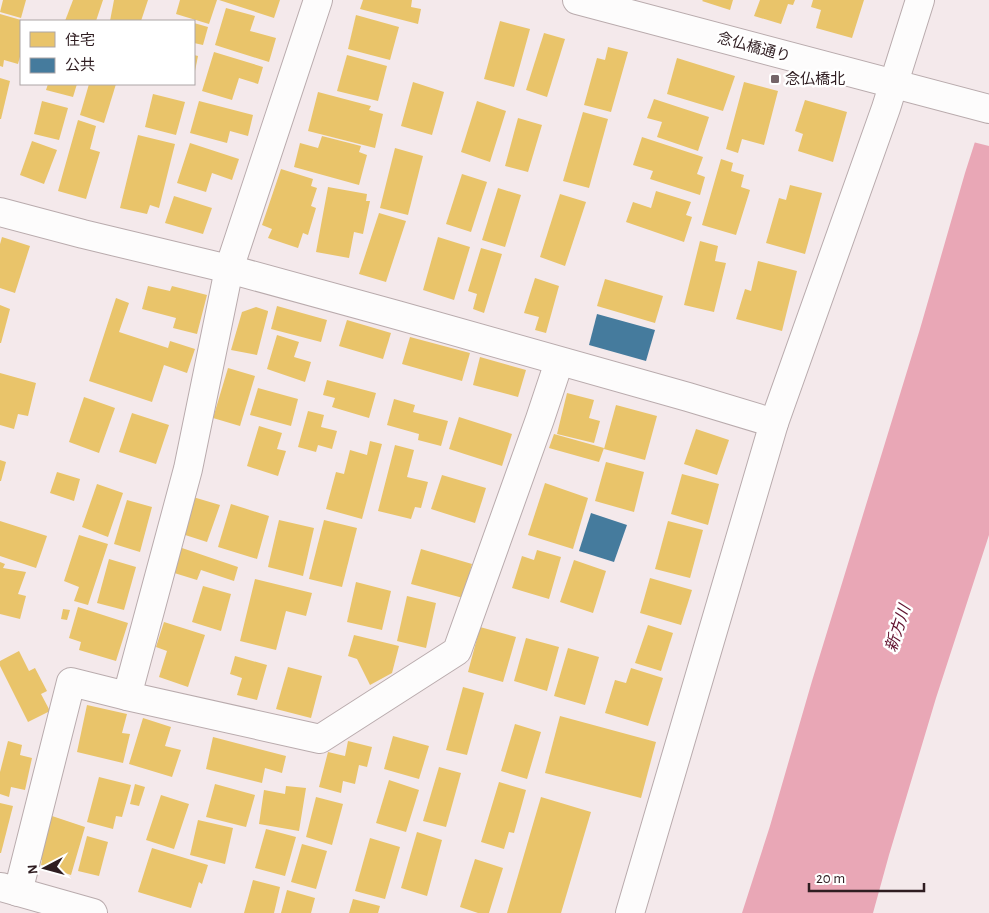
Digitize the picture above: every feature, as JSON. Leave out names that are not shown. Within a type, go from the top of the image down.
[{"type":"street","points":[[127,696],[188,469],[229,269],[318,0]]},
{"type":"street","name":"念仏橋通り","points":[[577,0],[989,109]]},
{"type":"street","points":[[630,913],[774,423],[894,84],[920,0]]},
{"type":"street","points":[[0,212],[229,269],[774,423]]},
{"type":"street","points":[[93,913],[9,889],[71,682],[320,739],[457,651],[559,362]]},
{"type":"water","name":"新方川","points":[[989,98],[989,535],[936,698],[873,913],[742,913],[770,826],[812,681]]},
{"type":"pier","points":[[989,95],[989,146],[973,142]]},
{"type":"building: 住宅","points":[[3,0],[26,0],[21,18],[0,12]]},
{"type":"building: 住宅","points":[[73,0],[103,0],[96,20],[65,20]]},
{"type":"building: 住宅","points":[[114,0],[148,0],[141,20],[110,20]]},
{"type":"building: 住宅","points":[[180,0],[217,0],[209,24],[176,14]]},
{"type":"building: 住宅","points":[[219,0],[280,0],[274,18]]},
{"type":"building: 住宅","points":[[363,0],[412,0],[411,7],[421,9],[418,24],[360,9]]},
{"type":"building: 住宅","points":[[703,0],[733,0],[730,10]]},
{"type":"building: 住宅","points":[[760,0],[795,0],[793,5],[788,4],[781,24],[754,16]]},
{"type":"building: 住宅","points":[[813,0],[864,0],[852,38],[816,28],[821,10],[811,7]]},
{"type":"building: 住宅","points":[[226,8],[255,16],[250,31],[276,38],[269,62],[215,45]]},
{"type":"building: 住宅","points":[[0,14],[21,20],[18,64],[4,60],[3,67],[0,66]]},
{"type":"building: 住宅","points":[[356,15],[399,27],[390,60],[348,49]]},
{"type":"building: 住宅","points":[[500,21],[530,29],[514,87],[484,79]]},
{"type":"building: 住宅","points":[[195,23],[208,27],[203,45],[195,43]]},
{"type":"building: 住宅","points":[[544,33],[565,39],[547,97],[526,90]]},
{"type":"building: 住宅","points":[[608,47],[628,52],[611,112],[584,105],[597,58],[605,60]]},
{"type":"building: 住宅","points":[[214,52],[263,67],[258,84],[239,78],[232,100],[202,91]]},
{"type":"building: 住宅","points":[[195,55],[198,56],[195,71]]},
{"type":"building: 住宅","points":[[347,55],[387,66],[378,101],[337,91]]},
{"type":"building: 住宅","points":[[677,58],[735,76],[723,111],[667,94]]},
{"type":"building: 住宅","points":[[0,78],[10,81],[1,119],[0,119]]},
{"type":"building: 住宅","points":[[413,82],[444,92],[432,135],[401,126]]},
{"type":"building: 住宅","points":[[744,82],[778,91],[764,145],[742,139],[738,153],[726,149]]},
{"type":"building: 住宅","points":[[48,85],[77,85],[73,97],[46,90]]},
{"type":"building: 住宅","points":[[89,85],[116,85],[104,123],[80,115]]},
{"type":"building: 住宅","points":[[318,92],[371,106],[369,110],[383,114],[375,148],[308,131]]},
{"type":"building: 住宅","points":[[153,94],[185,102],[176,135],[145,127]]},
{"type":"building: 住宅","points":[[654,99],[709,117],[698,151],[657,137],[662,122],[647,118]]},
{"type":"building: 住宅","points":[[805,100],[847,112],[833,162],[798,151],[803,134],[795,131]]},
{"type":"building: 住宅","points":[[42,101],[68,108],[59,140],[34,134]]},
{"type":"building: 住宅","points":[[199,101],[253,115],[248,136],[230,131],[227,143],[190,133]]},
{"type":"building: 住宅","points":[[477,101],[506,111],[490,162],[461,152]]},
{"type":"building: 住宅","points":[[583,112],[608,119],[589,188],[563,181]]},
{"type":"building: 住宅","points":[[518,118],[542,125],[528,172],[505,166]]},
{"type":"building: 住宅","points":[[78,120],[96,126],[90,149],[100,152],[86,199],[58,191]]},
{"type":"building: 住宅","points":[[138,135],[175,144],[159,208],[150,205],[147,214],[120,208]]},
{"type":"building: 住宅","points":[[322,136],[361,146],[359,152],[367,155],[359,185],[294,167],[300,143],[318,148]]},
{"type":"building: 住宅","points":[[642,137],[703,157],[697,174],[705,177],[700,195],[650,179],[653,171],[633,165]]},
{"type":"building: 住宅","points":[[32,141],[57,150],[44,184],[20,175]]},
{"type":"building: 住宅","points":[[190,143],[239,159],[232,180],[212,173],[206,192],[177,183]]},
{"type":"building: 住宅","points":[[395,148],[423,156],[408,215],[380,208]]},
{"type":"building: 住宅","points":[[721,159],[733,163],[731,171],[744,175],[741,187],[750,190],[736,235],[702,225]]},
{"type":"building: 住宅","points":[[281,169],[313,179],[311,186],[317,188],[311,206],[316,208],[308,235],[303,233],[298,248],[268,238],[272,229],[262,225]]},
{"type":"building: 住宅","points":[[462,174],[487,182],[471,232],[446,224]]},
{"type":"building: 住宅","points":[[790,185],[822,193],[805,254],[766,243],[779,198],[786,200]]},
{"type":"building: 住宅","points":[[328,187],[367,194],[366,201],[370,201],[363,234],[354,232],[349,258],[316,252]]},
{"type":"building: 住宅","points":[[498,188],[521,195],[505,247],[482,240]]},
{"type":"building: 住宅","points":[[656,191],[691,202],[686,215],[692,217],[684,242],[626,222],[633,202],[651,208]]},
{"type":"building: 住宅","points":[[560,194],[586,202],[565,266],[540,257]]},
{"type":"building: 住宅","points":[[174,196],[212,208],[203,234],[165,223]]},
{"type":"building: 住宅","points":[[379,213],[406,221],[386,282],[359,274]]},
{"type":"building: 住宅","points":[[2,237],[30,246],[15,293],[0,288],[0,244]]},
{"type":"building: 住宅","points":[[438,237],[470,247],[454,300],[423,290]]},
{"type":"building: 住宅","points":[[700,241],[718,246],[715,261],[726,263],[714,312],[684,305]]},
{"type":"building: 住宅","points":[[481,248],[502,254],[484,313],[473,309],[477,294],[468,291]]},
{"type":"building: 住宅","points":[[758,261],[797,271],[782,331],[736,319],[745,289],[751,291]]},
{"type":"building: 住宅","points":[[535,278],[559,286],[546,333],[535,330],[539,317],[524,313]]},
{"type":"building: 住宅","points":[[605,279],[663,296],[655,323],[597,306]]},
{"type":"building: 住宅","points":[[148,286],[170,291],[172,286],[207,295],[197,334],[173,328],[176,318],[142,309]]},
{"type":"building: 住宅","points":[[116,298],[129,303],[119,332],[168,348],[170,341],[195,349],[187,373],[164,365],[152,402],[89,381]]},
{"type":"building: 住宅","points":[[0,305],[10,309],[1,343],[0,343]]},
{"type":"building: 住宅","points":[[277,306],[327,320],[321,342],[271,329]]},
{"type":"building: 住宅","points":[[256,307],[268,311],[257,355],[231,350],[242,312]]},
{"type":"building: 住宅","points":[[347,320],[391,333],[383,359],[339,346]]},
{"type":"building: 住宅","points":[[277,335],[299,342],[294,357],[311,362],[305,382],[267,369]]},
{"type":"building: 住宅","points":[[410,337],[470,353],[462,381],[402,364]]},
{"type":"building: 住宅","points":[[480,357],[526,370],[518,397],[473,385]]},
{"type":"building: 住宅","points":[[228,368],[255,376],[240,426],[213,418]]},
{"type":"building: 住宅","points":[[0,373],[36,383],[28,416],[18,414],[14,429],[0,425]]},
{"type":"building: 住宅","points":[[327,380],[376,393],[369,418],[332,407],[335,398],[323,395]]},
{"type":"building: 住宅","points":[[258,388],[298,399],[291,426],[250,415]]},
{"type":"building: 住宅","points":[[567,393],[594,400],[589,418],[600,421],[594,443],[557,434]]},
{"type":"building: 住宅","points":[[84,397],[115,408],[99,453],[69,442]]},
{"type":"building: 住宅","points":[[394,399],[415,405],[413,412],[448,421],[441,446],[418,440],[419,434],[387,425]]},
{"type":"building: 住宅","points":[[616,405],[657,416],[645,460],[604,449]]},
{"type":"building: 住宅","points":[[308,411],[324,415],[321,427],[337,431],[332,449],[318,445],[316,452],[298,447]]},
{"type":"building: 住宅","points":[[132,413],[169,425],[156,464],[119,452]]},
{"type":"building: 住宅","points":[[459,417],[512,434],[502,466],[449,449]]},
{"type":"building: 住宅","points":[[259,426],[282,433],[277,449],[286,451],[278,476],[247,466]]},
{"type":"building: 住宅","points":[[696,429],[729,440],[717,475],[684,464]]},
{"type":"building: 住宅","points":[[554,434],[604,448],[599,462],[549,448]]},
{"type":"building: 住宅","points":[[370,441],[382,444],[362,519],[326,509],[336,472],[344,474],[350,450],[367,455]]},
{"type":"building: 住宅","points":[[395,445],[414,450],[407,477],[428,482],[421,508],[415,507],[411,519],[378,511]]},
{"type":"building: 住宅","points":[[0,460],[6,462],[1,481],[0,481]]},
{"type":"building: 住宅","points":[[606,462],[644,472],[634,512],[595,501]]},
{"type":"building: 住宅","points":[[57,472],[80,479],[74,501],[50,493]]},
{"type":"building: 住宅","points":[[682,474],[719,484],[708,525],[671,514]]},
{"type":"building: 住宅","points":[[442,475],[486,488],[475,523],[431,509]]},
{"type":"building: 住宅","points":[[545,483],[588,498],[573,549],[528,535]]},
{"type":"building: 住宅","points":[[97,484],[123,493],[108,537],[82,527]]},
{"type":"building: 住宅","points":[[193,497],[220,505],[207,542],[182,534]]},
{"type":"building: 住宅","points":[[127,500],[152,507],[140,552],[114,544]]},
{"type":"building: 住宅","points":[[231,504],[269,516],[257,559],[218,547]]},
{"type":"building: 住宅","points":[[279,520],[314,528],[303,576],[268,567]]},
{"type":"building: 住宅","points":[[324,520],[357,528],[342,587],[309,579]]},
{"type":"building: 住宅","points":[[0,521],[47,536],[36,568],[0,556]]},
{"type":"building: 住宅","points":[[668,521],[703,530],[690,578],[655,569]]},
{"type":"building: 住宅","points":[[79,535],[108,544],[88,605],[74,601],[79,587],[64,581]]},
{"type":"building: 住宅","points":[[179,547],[238,567],[234,581],[201,570],[197,580],[171,572]]},
{"type":"building: 住宅","points":[[421,549],[472,564],[463,598],[411,584]]},
{"type":"building: 住宅","points":[[537,550],[561,557],[549,599],[512,588],[522,556],[534,560]]},
{"type":"building: 住宅","points":[[109,559],[136,567],[124,610],[97,603]]},
{"type":"building: 住宅","points":[[574,560],[606,571],[593,613],[560,602]]},
{"type":"building: 住宅","points":[[0,562],[5,564],[3,568],[26,572],[18,594],[26,596],[20,619],[0,614]]},
{"type":"building: 住宅","points":[[650,578],[692,590],[681,625],[640,613]]},
{"type":"building: 住宅","points":[[255,579],[312,593],[306,616],[286,611],[276,650],[240,641]]},
{"type":"building: 住宅","points":[[356,582],[391,591],[382,630],[347,622]]},
{"type":"building: 住宅","points":[[203,586],[231,594],[221,631],[192,622]]},
{"type":"building: 住宅","points":[[407,596],[436,603],[426,648],[397,641]]},
{"type":"building: 住宅","points":[[78,607],[128,623],[116,661],[79,650],[81,642],[69,638]]},
{"type":"building: 住宅","points":[[63,609],[70,610],[67,620],[61,619]]},
{"type":"building: 住宅","points":[[164,622],[205,635],[188,687],[159,677],[167,651],[156,647]]},
{"type":"building: 住宅","points":[[648,625],[673,633],[661,671],[635,663]]},
{"type":"building: 住宅","points":[[480,627],[516,637],[503,682],[468,672]]},
{"type":"building: 住宅","points":[[354,635],[399,646],[392,673],[370,685],[357,659],[348,656]]},
{"type":"building: 住宅","points":[[526,638],[559,647],[547,691],[514,681]]},
{"type":"building: 住宅","points":[[568,648],[599,657],[585,705],[554,696]]},
{"type":"building: 住宅","points":[[19,651],[29,671],[35,668],[47,691],[41,694],[50,711],[28,722],[0,666],[0,661]]},
{"type":"building: 住宅","points":[[235,656],[267,665],[257,700],[237,695],[242,678],[230,674]]},
{"type":"building: 住宅","points":[[288,667],[322,676],[311,718],[276,709]]},
{"type":"building: 住宅","points":[[631,668],[663,678],[648,726],[605,713],[615,680],[626,683]]},
{"type":"building: 住宅","points":[[463,687],[484,693],[467,755],[446,750]]},
{"type":"building: 住宅","points":[[87,705],[127,714],[122,733],[130,734],[123,763],[77,752]]},
{"type":"building: 住宅","points":[[560,716],[656,742],[641,798],[545,773]]},
{"type":"building: 住宅","points":[[143,718],[171,727],[165,746],[181,750],[172,777],[129,764]]},
{"type":"building: 住宅","points":[[515,724],[541,732],[527,779],[501,771]]},
{"type":"building: 住宅","points":[[393,736],[429,746],[419,779],[384,769]]},
{"type":"building: 住宅","points":[[213,737],[286,756],[282,773],[265,768],[262,783],[206,769]]},
{"type":"building: 住宅","points":[[8,741],[22,745],[20,755],[32,758],[25,790],[11,787],[9,797],[0,794],[0,772]]},
{"type":"building: 住宅","points":[[348,741],[372,747],[367,767],[359,765],[355,784],[343,781],[341,793],[319,787],[328,752],[345,756]]},
{"type":"building: 住宅","points":[[439,767],[461,773],[446,827],[423,821]]},
{"type":"building: 住宅","points":[[99,777],[131,785],[122,817],[116,816],[113,829],[87,822]]},
{"type":"building: 住宅","points":[[389,780],[419,790],[406,832],[376,823]]},
{"type":"building: 住宅","points":[[499,782],[526,790],[514,833],[509,832],[504,849],[481,842]]},
{"type":"building: 住宅","points":[[135,784],[145,787],[139,806],[130,804]]},
{"type":"building: 住宅","points":[[215,784],[255,795],[246,827],[206,817]]},
{"type":"building: 住宅","points":[[286,786],[306,788],[299,831],[259,824],[264,790],[285,794]]},
{"type":"building: 住宅","points":[[161,795],[189,804],[174,849],[146,840]]},
{"type":"building: 住宅","points":[[316,797],[343,804],[332,845],[306,837]]},
{"type":"building: 住宅","points":[[541,797],[591,812],[561,913],[507,913]]},
{"type":"building: 住宅","points":[[0,803],[13,806],[1,853],[0,853]]},
{"type":"building: 住宅","points":[[52,816],[85,827],[71,875],[41,865],[42,860],[39,859]]},
{"type":"building: 住宅","points":[[198,820],[233,828],[225,864],[190,855]]},
{"type":"building: 住宅","points":[[266,829],[296,837],[285,876],[255,868]]},
{"type":"building: 住宅","points":[[417,832],[442,840],[427,896],[401,888]]},
{"type":"building: 住宅","points":[[87,836],[108,842],[99,876],[78,871]]},
{"type":"building: 住宅","points":[[370,838],[400,847],[385,899],[355,891]]},
{"type":"building: 住宅","points":[[302,844],[327,851],[316,889],[291,882]]},
{"type":"building: 住宅","points":[[152,848],[208,865],[202,884],[199,882],[191,908],[138,892]]},
{"type":"building: 住宅","points":[[475,859],[503,868],[489,913],[478,913],[460,907]]},
{"type":"building: 住宅","points":[[253,880],[280,887],[274,913],[244,913]]},
{"type":"building: 住宅","points":[[287,890],[315,898],[311,913],[281,913]]},
{"type":"building: 住宅","points":[[353,899],[380,906],[378,913],[349,913]]},
{"type":"building: 公共","points":[[597,314],[655,330],[646,361],[589,345]]},
{"type":"building: 公共","points":[[591,513],[627,525],[614,562],[579,551]]},
{"type":"place","name":"念仏橋北","points":[[775,79]]}]
